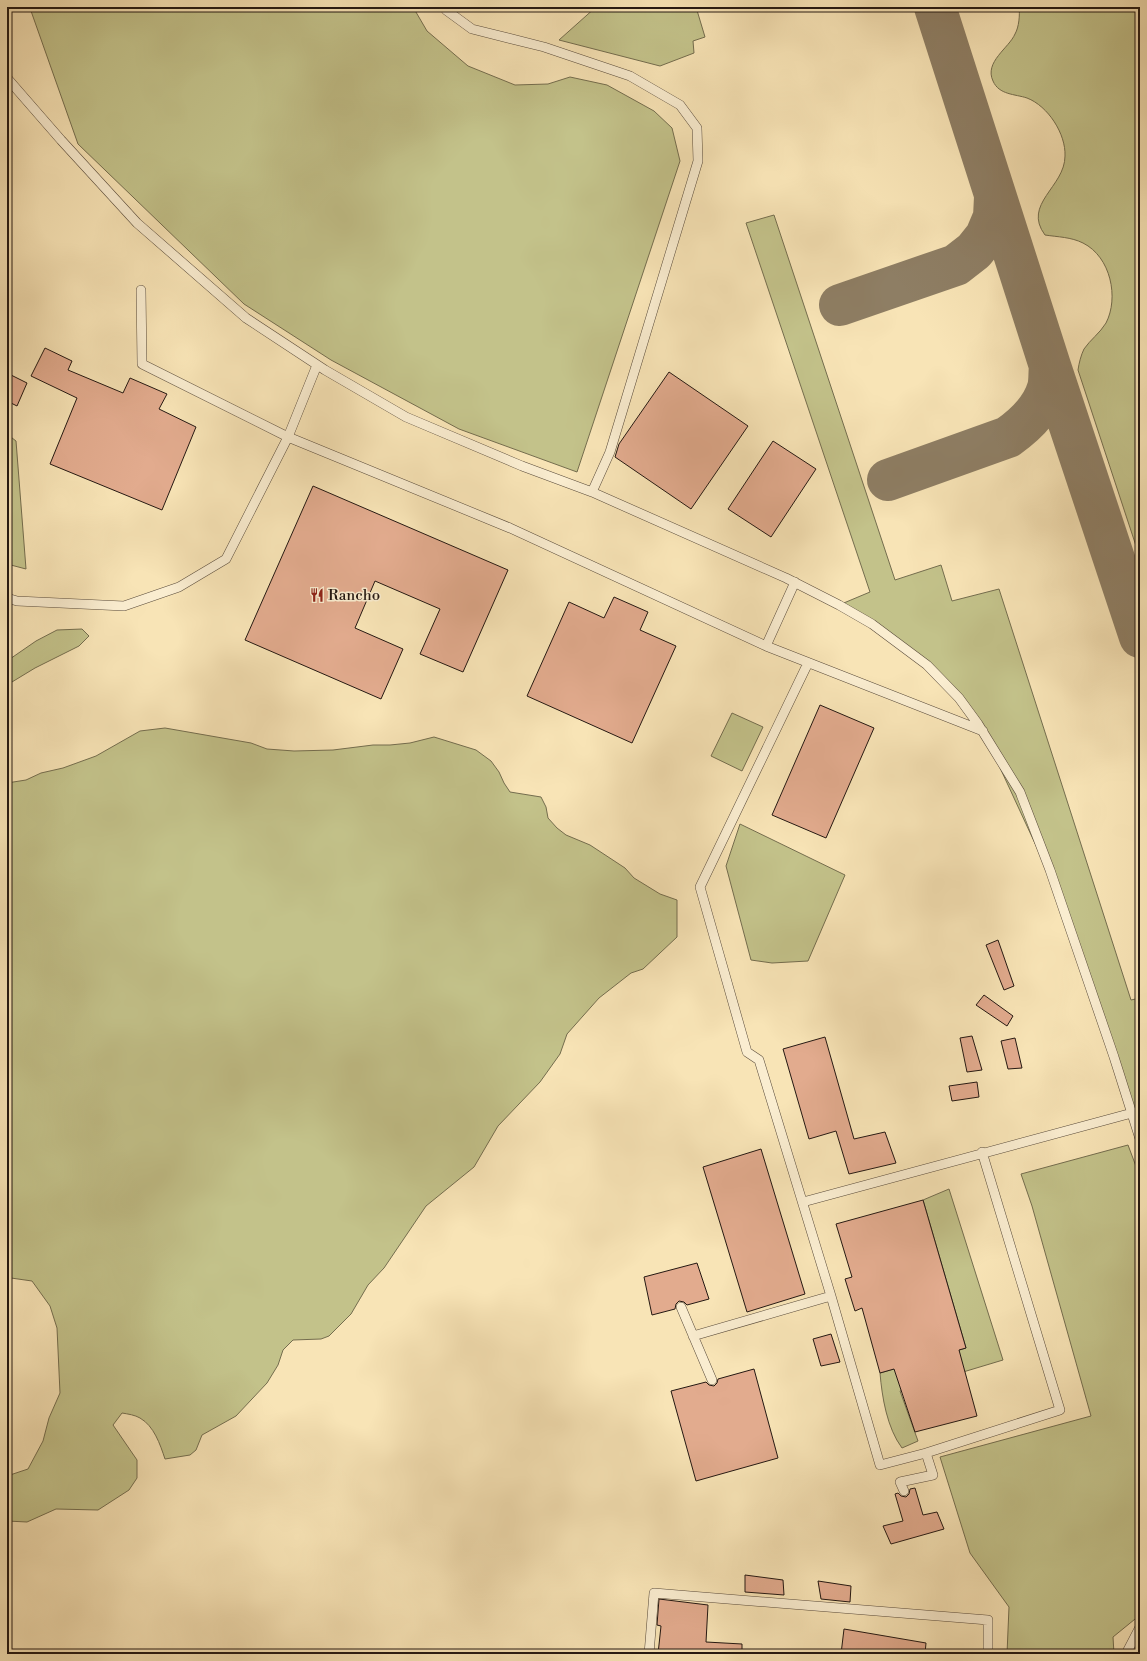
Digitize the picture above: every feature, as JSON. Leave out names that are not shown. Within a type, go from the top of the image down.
[{"type":"lane","points":[[445,7],[446,10],[472,29],[544,47],[630,76],[680,105],[697,128],[698,160],[610,452],[592,492]]},
{"type":"lane","points":[[7,78],[137,223],[246,318],[317,365],[406,417],[522,466],[592,492],[795,582],[872,624],[927,664],[959,698],[983,731],[1009,773],[1022,798],[1050,870],[1140,1139]]},
{"type":"lane","points":[[141,290],[142,364],[288,437],[510,528],[766,646],[983,731]]},
{"type":"lane","points":[[7,598],[17,601],[124,606],[179,587],[226,559],[288,437],[317,365]]},
{"type":"lane","points":[[766,646],[795,582]]},
{"type":"lane","points":[[808,663],[700,887],[747,1052],[759,1060],[803,1202],[880,1464],[926,1452],[1060,1410],[982,1152]]},
{"type":"lane","points":[[803,1202],[982,1152],[1132,1113]]},
{"type":"lane","points":[[693,1336],[831,1296]]},
{"type":"lane","points":[[681,1307],[712,1380]]},
{"type":"lane","points":[[904,1491],[900,1482],[933,1475],[926,1452]]},
{"type":"lane","points":[[649,1654],[654,1593],[988,1620],[988,1654]]},
{"type":"lane","points":[[1128,1654],[1128,1650],[1140,1627]]},
{"type":"shaded area","points":[[27,7],[413,7],[427,31],[468,66],[515,85],[548,84],[570,77],[607,85],[654,111],[672,128],[680,161],[577,472],[459,429],[331,360],[244,304],[78,144],[31,11]]},
{"type":"shaded area","points":[[596,7],[696,7],[705,37],[693,41],[694,53],[660,66],[559,40]]},
{"type":"shaded area","points":[[1019,7],[1140,7],[1140,558],[1078,370],[1084,349],[1104,327],[1110,313],[1112,290],[1110,279],[1106,268],[1093,249],[1074,240],[1045,235],[1039,224],[1038,214],[1041,205],[1059,177],[1063,167],[1065,148],[1059,130],[1049,114],[1042,107],[1027,98],[999,89],[993,81],[991,74],[994,61],[1012,39],[1016,31],[1019,21]]},
{"type":"shaded area","points":[[774,215],[895,580],[941,565],[952,601],[999,589],[1131,1000],[1140,998],[1140,1127],[1057,891],[983,731],[927,665],[839,605],[870,592],[746,223]]},
{"type":"shaded area","points":[[7,434],[16,441],[26,569],[7,564]]},
{"type":"shaded area","points":[[82,629],[89,636],[79,646],[35,668],[7,685],[7,661],[36,641],[57,630]]},
{"type":"shaded area","points":[[732,713],[763,727],[742,771],[711,756]]},
{"type":"shaded area","points":[[165,728],[251,743],[267,749],[294,751],[333,750],[373,745],[410,743],[434,737],[476,750],[491,761],[510,792],[541,797],[546,807],[548,818],[566,835],[590,845],[625,868],[634,878],[660,894],[677,900],[677,937],[643,969],[631,973],[599,998],[567,1034],[560,1054],[540,1082],[498,1126],[474,1167],[426,1206],[384,1268],[368,1285],[351,1314],[329,1336],[321,1339],[293,1340],[283,1350],[278,1365],[267,1383],[236,1416],[202,1435],[196,1450],[190,1455],[165,1459],[159,1442],[145,1421],[138,1417],[122,1413],[113,1425],[137,1460],[137,1478],[129,1490],[98,1510],[56,1509],[27,1522],[7,1521],[7,1476],[28,1469],[43,1441],[49,1418],[60,1393],[57,1328],[50,1306],[32,1281],[11,1278],[7,1281],[7,783],[26,780],[41,773],[63,768],[96,756],[140,731]]},
{"type":"shaded area","points":[[740,824],[845,875],[808,961],[772,963],[751,960],[726,866]]},
{"type":"shaded area","points":[[1128,1145],[1140,1177],[1140,1615],[1113,1637],[1114,1654],[1007,1654],[1009,1607],[970,1553],[940,1457],[1091,1416],[1032,1206],[1021,1174]]},
{"type":"shaded area","points":[[949,1189],[1003,1360],[900,1391],[918,1441],[902,1448],[889,1422],[886,1412],[880,1373],[966,1348],[923,1200]]},
{"type":"building","points":[[45,348],[72,361],[68,370],[123,393],[130,378],[167,394],[159,409],[196,427],[162,510],[50,464],[77,398],[31,376]]},
{"type":"building","points":[[669,372],[748,426],[691,509],[615,457],[619,444]]},
{"type":"building","points":[[7,373],[27,383],[17,406],[7,401]]},
{"type":"building","points":[[773,441],[816,469],[771,537],[728,509]]},
{"type":"building","name":"Rancho","points":[[313,486],[508,570],[463,672],[420,654],[440,609],[375,581],[355,628],[403,649],[381,699],[245,640]]},
{"type":"building","points":[[614,597],[648,612],[640,630],[676,646],[632,743],[527,696],[569,602],[604,618]]},
{"type":"building","points":[[820,705],[874,728],[826,838],[772,815]]},
{"type":"building","points":[[998,940],[1014,986],[1004,990],[986,945]]},
{"type":"building","points":[[984,995],[1013,1016],[1007,1026],[976,1005]]},
{"type":"building","points":[[972,1036],[982,1070],[967,1072],[960,1038]]},
{"type":"building","points":[[825,1037],[854,1139],[885,1132],[896,1163],[849,1174],[836,1131],[809,1139],[783,1049]]},
{"type":"building","points":[[1015,1038],[1022,1068],[1008,1069],[1001,1041]]},
{"type":"building","points":[[977,1082],[979,1097],[952,1101],[949,1086]]},
{"type":"building","points":[[761,1149],[805,1294],[747,1312],[703,1167]]},
{"type":"building","points":[[923,1200],[966,1348],[959,1350],[977,1416],[915,1432],[894,1369],[880,1373],[862,1308],[855,1311],[845,1279],[852,1277],[836,1224]]},
{"type":"building","points":[[697,1263],[709,1299],[687,1305],[684,1302],[679,1301],[676,1304],[675,1309],[652,1315],[644,1277]]},
{"type":"building","points":[[831,1334],[840,1362],[821,1366],[813,1339]]},
{"type":"building","points":[[754,1369],[778,1458],[696,1481],[671,1391],[706,1382],[709,1385],[714,1386],[718,1379]]},
{"type":"building","points":[[915,1488],[923,1515],[937,1512],[944,1529],[891,1544],[883,1526],[903,1521],[895,1494],[898,1493],[901,1496],[906,1497],[909,1494],[910,1489]]},
{"type":"building","points":[[745,1575],[783,1580],[784,1595],[745,1592]]},
{"type":"building","points":[[818,1581],[851,1586],[850,1602],[821,1599]]},
{"type":"building","points":[[659,1599],[708,1605],[706,1642],[742,1644],[742,1654],[658,1654],[661,1626],[657,1625]]},
{"type":"building","points":[[844,1629],[926,1643],[925,1654],[841,1654]]},
{"type":"taxiway","points":[[935,7],[1050,366],[1140,637]]},
{"type":"taxiway","points":[[840,305],[956,265],[974,251],[986,236],[994,217],[995,197]]},
{"type":"taxiway","points":[[888,480],[1008,437],[1027,422],[1042,403],[1049,385],[1050,366]]},
{"type":"place","name":"Rancho","points":[[317,595]]}]
